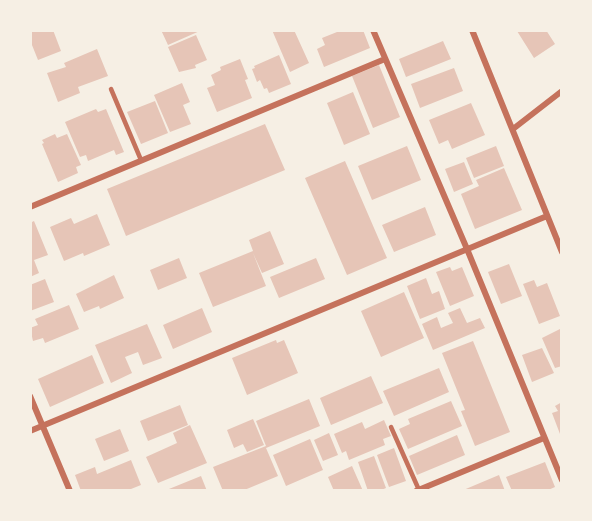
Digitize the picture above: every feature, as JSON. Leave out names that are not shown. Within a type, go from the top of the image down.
[{"type":"street","points":[[373,30],[467,249],[562,480]]},
{"type":"street","points":[[472,30],[562,252]]},
{"type":"street","points":[[30,207],[385,59]]},
{"type":"street","points":[[513,129],[562,91]]},
{"type":"street","points":[[30,431],[547,216]]},
{"type":"street","points":[[30,396],[70,491]]},
{"type":"street","points":[[418,490],[544,438]]},
{"type":"lane","points":[[111,89],[141,160]]},
{"type":"lane","points":[[392,427],[418,490]]},
{"type":"building","points":[[30,30],[53,30],[61,51],[38,60],[30,40]]},
{"type":"building","points":[[161,30],[202,30],[168,45]]},
{"type":"building","points":[[272,30],[294,30],[309,63],[290,72]]},
{"type":"building","points":[[342,30],[363,30],[370,48],[324,67],[317,49],[325,45],[322,38]]},
{"type":"building","points":[[546,30],[555,44],[534,58],[517,31]]},
{"type":"building","points":[[196,35],[207,60],[195,65],[196,68],[179,72],[168,47]]},
{"type":"building","points":[[443,41],[451,59],[406,77],[399,59]]},
{"type":"building","points":[[97,49],[108,76],[78,87],[80,93],[58,102],[47,73],[66,67],[64,63]]},
{"type":"building","points":[[279,55],[291,84],[269,93],[267,88],[264,89],[260,80],[257,82],[252,69]]},
{"type":"building","points":[[240,59],[252,98],[217,112],[207,88],[215,85],[211,75],[221,70],[220,67]]},
{"type":"building","points":[[379,65],[400,117],[373,128],[352,76]]},
{"type":"building","points":[[454,68],[463,91],[420,108],[411,84]]},
{"type":"building","points":[[182,83],[190,102],[183,105],[191,124],[170,132],[154,95]]},
{"type":"building","points":[[353,92],[370,134],[344,145],[327,103]]},
{"type":"building","points":[[155,101],[168,133],[141,144],[127,112]]},
{"type":"building","points":[[471,103],[485,135],[452,149],[448,140],[439,144],[429,120]]},
{"type":"building","points":[[96,109],[98,112],[106,109],[124,152],[116,155],[114,150],[88,161],[86,155],[80,157],[65,122]]},
{"type":"building","points":[[265,124],[285,170],[126,236],[107,189]]},
{"type":"building","points":[[55,134],[57,138],[67,134],[81,165],[76,167],[78,173],[58,182],[42,144],[44,143],[42,140]]},
{"type":"building","points":[[407,146],[421,180],[372,200],[358,166]]},
{"type":"building","points":[[496,146],[504,166],[474,178],[466,158]]},
{"type":"building","points":[[345,161],[387,258],[347,275],[305,178]]},
{"type":"building","points":[[464,162],[473,184],[454,192],[445,169]]},
{"type":"building","points":[[504,168],[522,210],[475,229],[461,194],[479,186],[476,180]]},
{"type":"building","points":[[425,207],[436,235],[394,252],[382,225]]},
{"type":"building","points":[[97,214],[110,245],[84,256],[83,253],[64,261],[50,227],[71,218],[74,224]]},
{"type":"building","points":[[34,221],[48,255],[34,260],[39,273],[30,277],[30,223]]},
{"type":"building","points":[[270,231],[284,264],[262,273],[253,253],[266,286],[213,307],[199,273],[253,251],[249,240]]},
{"type":"building","points":[[179,258],[187,278],[158,290],[150,270]]},
{"type":"building","points":[[316,258],[325,279],[279,298],[270,277]]},
{"type":"building","points":[[509,264],[522,296],[501,304],[488,272]]},
{"type":"building","points":[[450,267],[452,271],[462,267],[474,296],[450,306],[436,272]]},
{"type":"building","points":[[114,275],[124,298],[100,309],[99,306],[84,312],[76,294]]},
{"type":"building","points":[[426,278],[432,294],[439,291],[445,309],[420,319],[407,286]]},
{"type":"building","points":[[45,279],[54,302],[30,311],[30,285]]},
{"type":"building","points":[[534,280],[537,287],[547,283],[560,316],[539,324],[523,284]]},
{"type":"building","points":[[404,292],[424,338],[381,357],[361,311]]},
{"type":"building","points":[[69,305],[79,329],[45,343],[43,338],[33,341],[30,328],[38,325],[35,319]]},
{"type":"building","points":[[202,308],[212,332],[173,349],[163,325]]},
{"type":"building","points":[[460,308],[467,323],[480,318],[485,328],[433,350],[422,324],[437,317],[441,328],[453,323],[448,313]]},
{"type":"building","points":[[147,324],[162,358],[143,365],[138,352],[125,357],[132,373],[111,383],[95,345]]},
{"type":"building","points":[[562,328],[562,366],[555,368],[542,338]]},
{"type":"building","points":[[276,340],[277,343],[284,340],[298,373],[247,395],[232,358]]},
{"type":"building","points":[[473,341],[510,432],[475,446],[461,411],[465,410],[442,353]]},
{"type":"building","points":[[542,348],[554,373],[532,382],[522,355]]},
{"type":"building","points":[[92,355],[104,383],[50,407],[38,379]]},
{"type":"building","points":[[439,368],[449,392],[394,416],[383,391]]},
{"type":"building","points":[[371,376],[383,403],[331,425],[320,398]]},
{"type":"building","points":[[309,399],[320,426],[266,448],[278,476],[242,491],[223,491],[213,467],[266,446],[256,421]]},
{"type":"building","points":[[451,401],[462,426],[408,449],[399,429],[410,424],[408,419]]},
{"type":"building","points":[[562,402],[562,433],[560,434],[552,413],[558,411],[555,406]]},
{"type":"building","points":[[180,405],[188,425],[148,441],[140,421]]},
{"type":"building","points":[[253,419],[264,445],[247,452],[243,444],[234,448],[227,430]]},
{"type":"building","points":[[384,420],[391,436],[383,439],[385,445],[349,460],[346,451],[342,453],[334,434],[362,422],[365,429]]},
{"type":"building","points":[[190,425],[207,463],[158,483],[146,457],[177,443],[173,433]]},
{"type":"building","points":[[120,429],[129,451],[104,461],[95,439]]},
{"type":"building","points":[[329,433],[338,455],[323,461],[314,440]]},
{"type":"building","points":[[457,435],[465,455],[417,475],[409,456]]},
{"type":"building","points":[[310,439],[323,470],[286,486],[273,455]]},
{"type":"building","points":[[394,448],[406,481],[389,487],[377,455]]},
{"type":"building","points":[[374,456],[386,488],[379,491],[368,491],[358,462]]},
{"type":"building","points":[[131,460],[141,485],[126,491],[81,491],[75,475],[95,467],[97,474]]},
{"type":"building","points":[[545,462],[555,487],[546,491],[512,491],[506,477]]},
{"type":"building","points":[[352,466],[363,491],[334,491],[328,477]]},
{"type":"building","points":[[499,475],[505,491],[461,491]]},
{"type":"building","points":[[201,476],[207,491],[164,491]]}]
